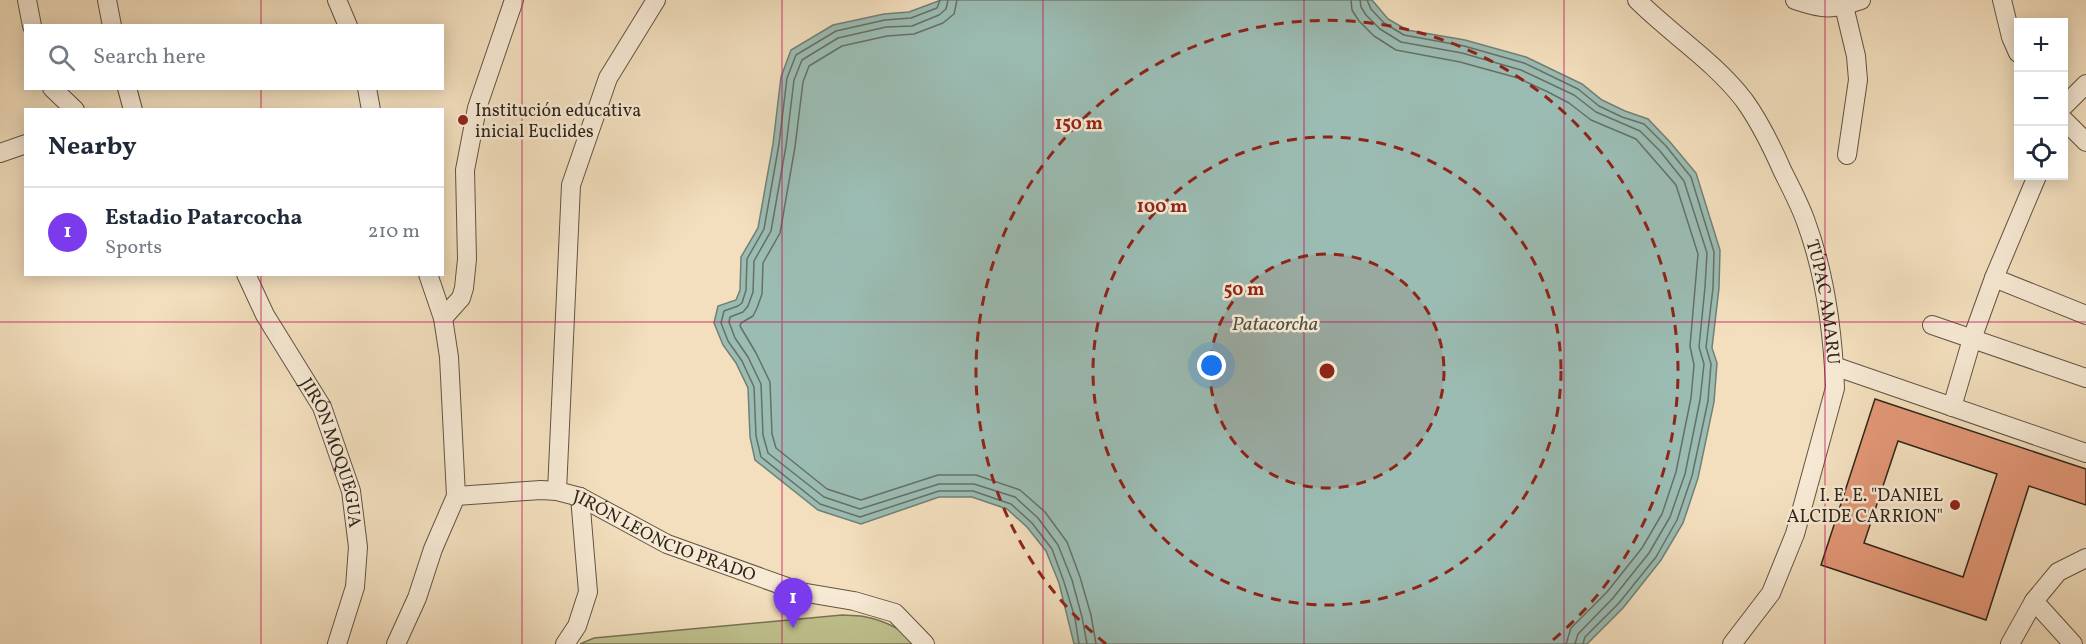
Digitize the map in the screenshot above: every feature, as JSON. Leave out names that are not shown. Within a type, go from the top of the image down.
[{"type":"street","points":[[27,0],[33,24]]},
{"type":"street","points":[[107,0],[112,24]]},
{"type":"street","points":[[337,0],[347,24]]},
{"type":"street","points":[[443,318],[460,298],[464,288],[467,260],[465,170],[477,108],[514,0]]},
{"type":"street","points":[[557,491],[571,184],[608,78],[656,0]]},
{"type":"street","name":"TÚPAC AMARU","points":[[1637,0],[1662,25],[1716,69],[1744,100],[1769,140],[1806,221],[1824,289],[1835,388],[1795,534],[1771,593],[1732,644]]},
{"type":"street","points":[[1795,0],[1817,8],[1830,9],[1853,3],[1858,80],[1847,154]]},
{"type":"street","points":[[2001,0],[2014,43]]},
{"type":"street","points":[[2068,102],[2086,84]]},
{"type":"street","points":[[54,90],[73,108]]},
{"type":"street","points":[[127,90],[130,108]]},
{"type":"street","points":[[367,90],[371,108]]},
{"type":"street","points":[[2068,131],[2086,142]]},
{"type":"street","points":[[0,153],[24,145]]},
{"type":"street","points":[[1952,407],[1972,339],[1994,278],[2035,180]]},
{"type":"street","name":"JIRÓN MOQUEGUA","points":[[247,276],[265,315],[322,407],[351,491],[358,547],[355,587],[337,644]]},
{"type":"street","points":[[396,644],[417,598],[433,549],[456,496],[449,357],[443,318],[429,276]]},
{"type":"street","points":[[1994,278],[2086,315]]},
{"type":"street","points":[[1932,325],[2086,378]]},
{"type":"street","points":[[1834,366],[2086,453]]},
{"type":"street","name":"JIRÓN LEONCIO PRADO","points":[[456,496],[541,490],[557,491],[580,497],[667,544],[801,592],[854,601],[895,614],[925,644]]},
{"type":"street","points":[[565,644],[577,626],[588,592],[580,497]]},
{"type":"street","points":[[2010,644],[2034,601],[2058,572],[2086,558]]},
{"type":"street","points":[[2034,601],[2073,644]]},
{"type":"green space","points":[[842,615],[863,616],[880,621],[901,631],[918,644],[580,644],[594,638]]},
{"type":"water","name":"Patacorcha","points":[[941,0],[1372,0],[1388,19],[1407,30],[1465,40],[1526,57],[1582,84],[1602,100],[1648,119],[1696,173],[1720,250],[1719,288],[1712,348],[1717,363],[1714,402],[1698,478],[1683,523],[1661,560],[1623,608],[1587,644],[1074,644],[1059,583],[1046,551],[1027,527],[1007,509],[972,497],[939,497],[861,524],[818,510],[755,460],[750,437],[748,388],[736,363],[723,345],[714,323],[718,306],[736,300],[740,290],[741,257],[758,228],[773,144],[781,77],[791,50],[833,25],[884,14],[909,12]]},
{"type":"building","points":[[1875,399],[2086,469],[2086,505],[2029,486],[1986,620],[1821,565]],"holes":[[[1898,441],[1997,474],[1963,577],[1864,543]]]},
{"type":"place","name":"Institución educativa inicial Euclides","points":[[463,120]]},
{"type":"place","name":"I. E. E. \"DANIEL ALCIDE CARRION\"","points":[[1955,505]]},
{"type":"place","name":"Estadio Patarcocha","points":[[793,628]]}]
